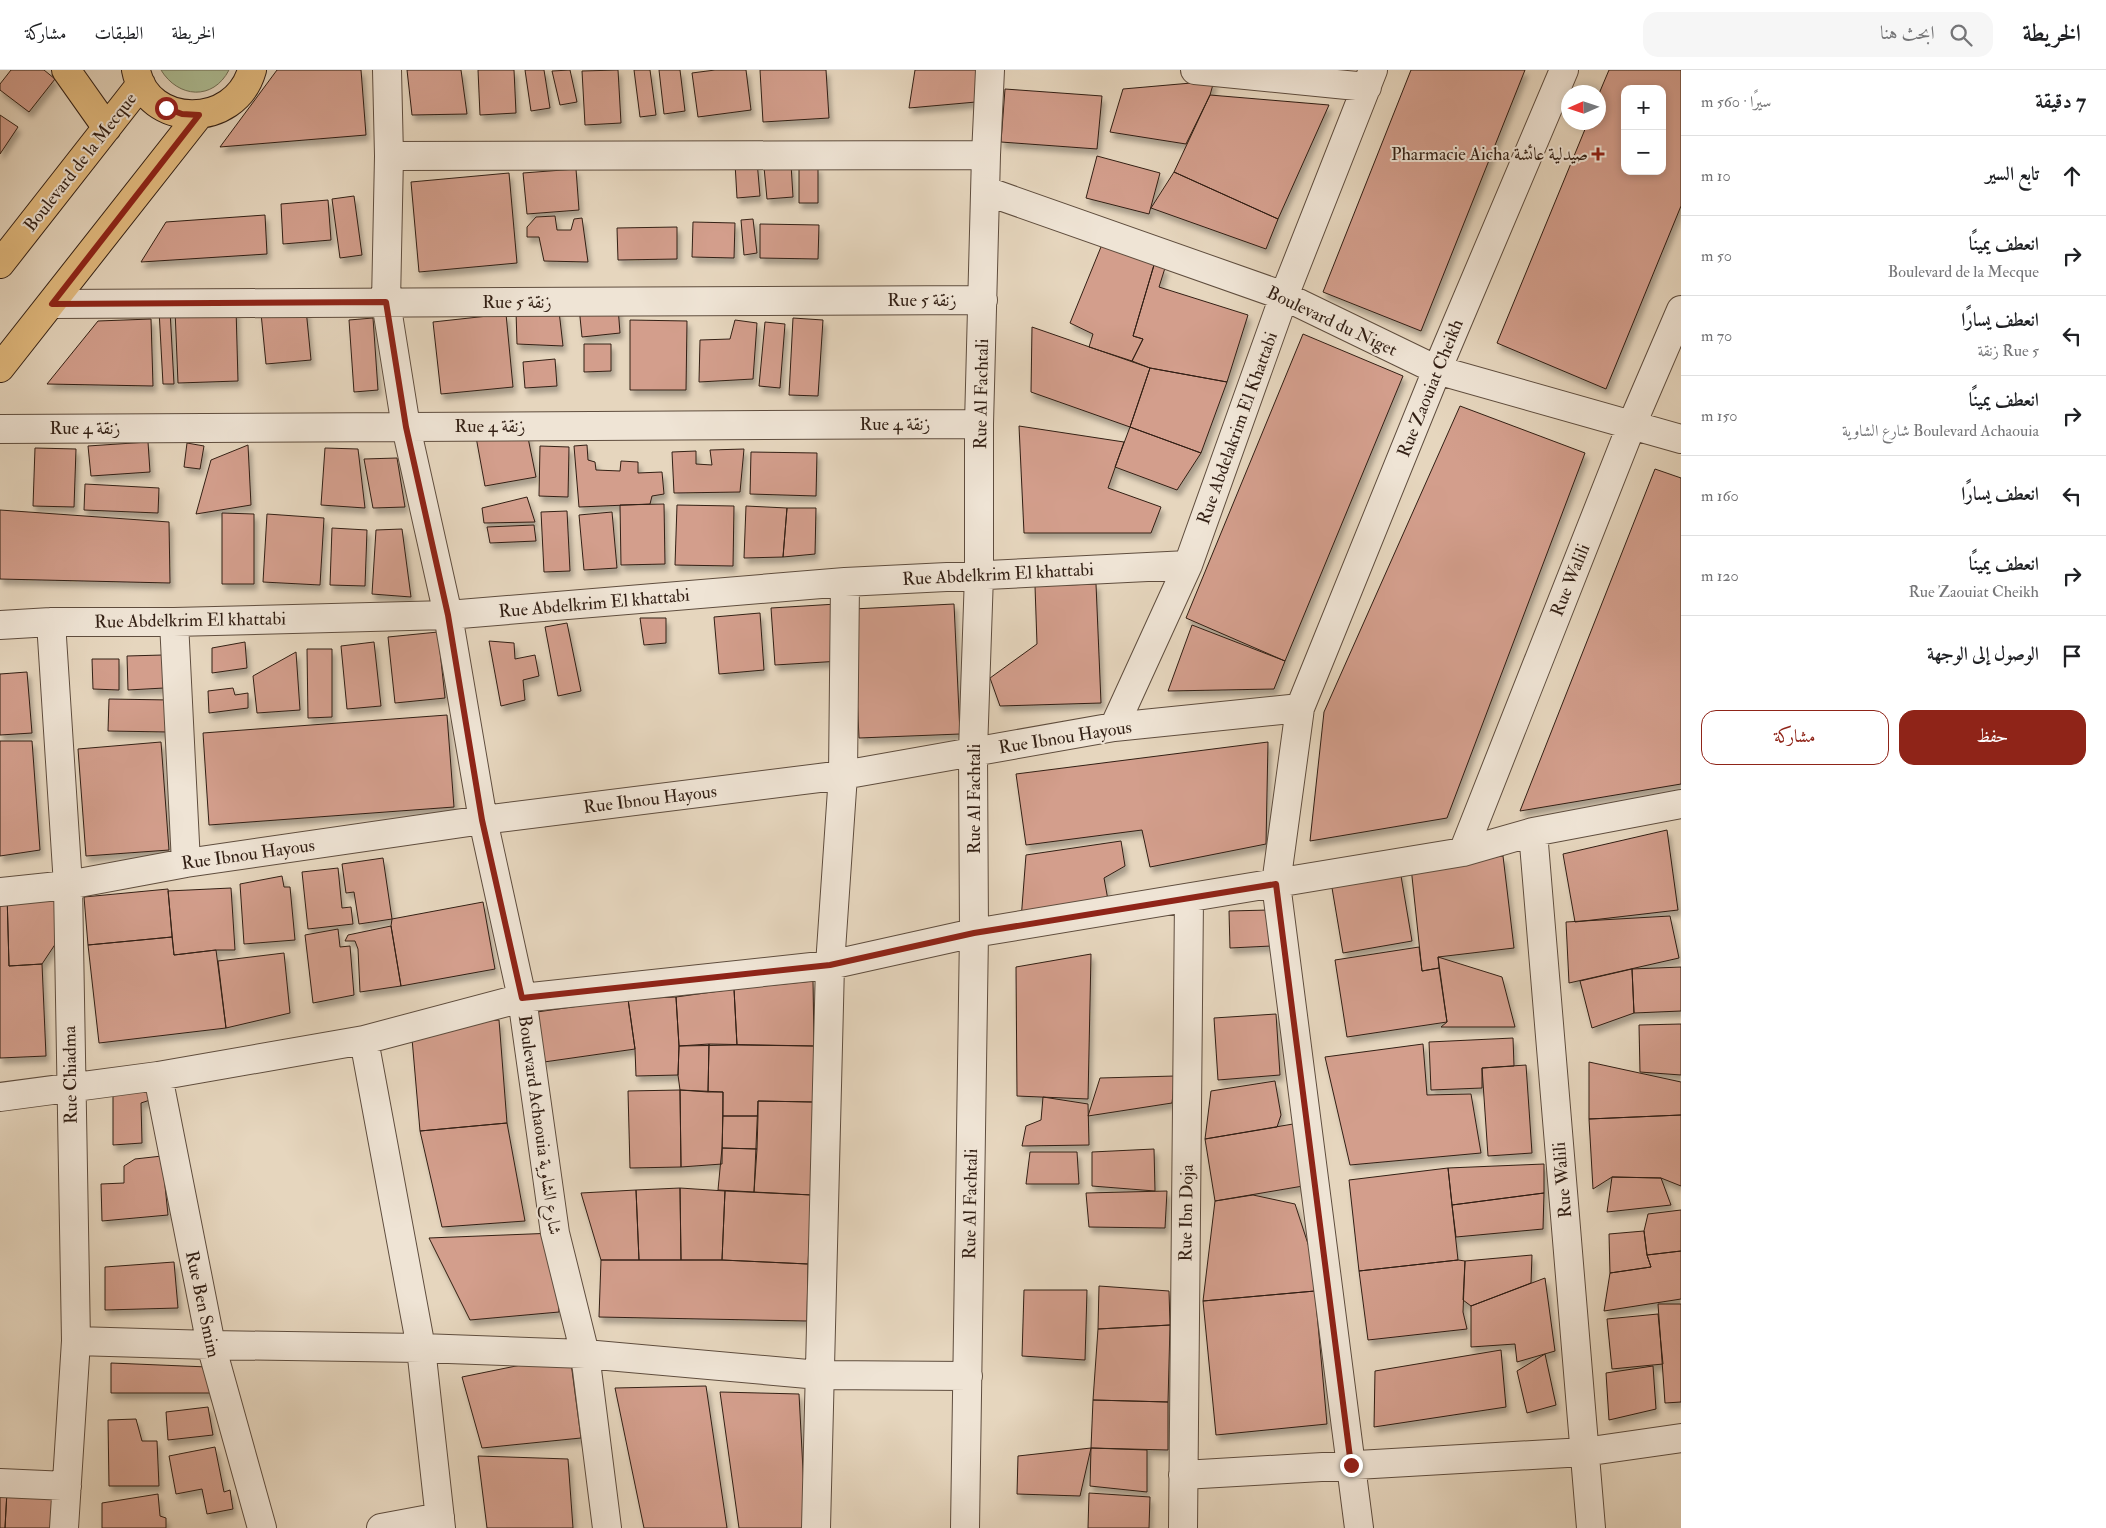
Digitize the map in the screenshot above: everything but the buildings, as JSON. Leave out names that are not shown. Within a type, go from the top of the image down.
[{"type":"main road","points":[[66,70],[108,128]]},
{"type":"main road","points":[[135,74],[152,98],[166,108],[182,114],[199,115],[215,112],[229,104],[249,80],[252,70]]},
{"type":"main road","name":"Boulevard de la Mecque","points":[[0,264],[108,128],[135,74]]},
{"type":"main road","points":[[0,368],[199,115]]},
{"type":"street","name":"Boulevard Achaouia شارع الشاوية","points":[[387,70],[389,156],[386,302],[406,427],[448,615],[482,820],[522,998],[554,1232],[585,1354],[607,1528]]},
{"type":"street","name":"Rue Al Fachtali","points":[[965,1528],[974,933],[973,752],[979,575],[979,424],[990,70]]},
{"type":"street","points":[[1195,70],[1370,78]]},
{"type":"street","name":"Rue Zaouiat Cheikh","points":[[1276,884],[1300,708],[1437,370],[1564,70]]},
{"type":"street","name":"Rue Abdelakrim El Khattabi","points":[[1114,727],[1188,565],[1284,296],[1370,78]]},
{"type":"street","points":[[389,156],[986,155]]},
{"type":"street","name":"Boulevard du Niget","points":[[986,191],[1284,296],[1437,370],[1681,439]]},
{"type":"street","name":"Rue 5 زنقة","points":[[52,304],[983,300]]},
{"type":"street","name":"Rue Walili","points":[[1463,852],[1632,424],[1681,310]]},
{"type":"street","name":"Rue 4 زنقة","points":[[0,429],[979,424]]},
{"type":"street","name":"Rue Abdelkrim El khattabi","points":[[0,625],[51,622],[174,622],[448,615],[845,582],[1188,565]]},
{"type":"street","points":[[816,1528],[830,965],[843,775],[845,582]]},
{"type":"street","name":"Rue Chiadma","points":[[51,622],[68,885],[70,1087],[76,1341],[64,1528]]},
{"type":"street","points":[[174,622],[186,863]]},
{"type":"street","name":"Rue Ibnou Hayous","points":[[0,892],[68,885],[186,863],[482,820],[843,775],[1114,727],[1300,708]]},
{"type":"street","points":[[0,1097],[158,1076],[364,1040],[522,998],[830,965],[974,933],[1463,852],[1534,832],[1681,804]]},
{"type":"street","name":"Rue Walili","points":[[1534,832],[1591,1528]]},
{"type":"street","points":[[1276,884],[1359,1528]]},
{"type":"street","name":"Rue Ibn Doja","points":[[1183,1528],[1189,898]]},
{"type":"street","points":[[364,1040],[421,1348],[440,1522],[381,1528]]},
{"type":"street","name":"Rue Ben Smim","points":[[158,1076],[210,1345],[262,1528]]},
{"type":"street","points":[[76,1341],[421,1348],[585,1354],[819,1375],[968,1376]]},
{"type":"street","points":[[1183,1475],[1584,1452],[1681,1438]]},
{"type":"street","points":[[0,1483],[67,1486]]},
{"type":"green space","points":[[161,70],[229,70],[214,87],[205,91],[195,92],[177,86]]},
{"type":"place","name":"Pharmacie Aicha صيدلية عائشة","points":[[1598,154]]},
{"type":"route","points":[[166,108],[182,114],[199,115],[52,304],[386,302],[406,427],[448,615],[482,820],[522,998],[830,965],[974,933],[1276,884],[1351,1465]]}]
